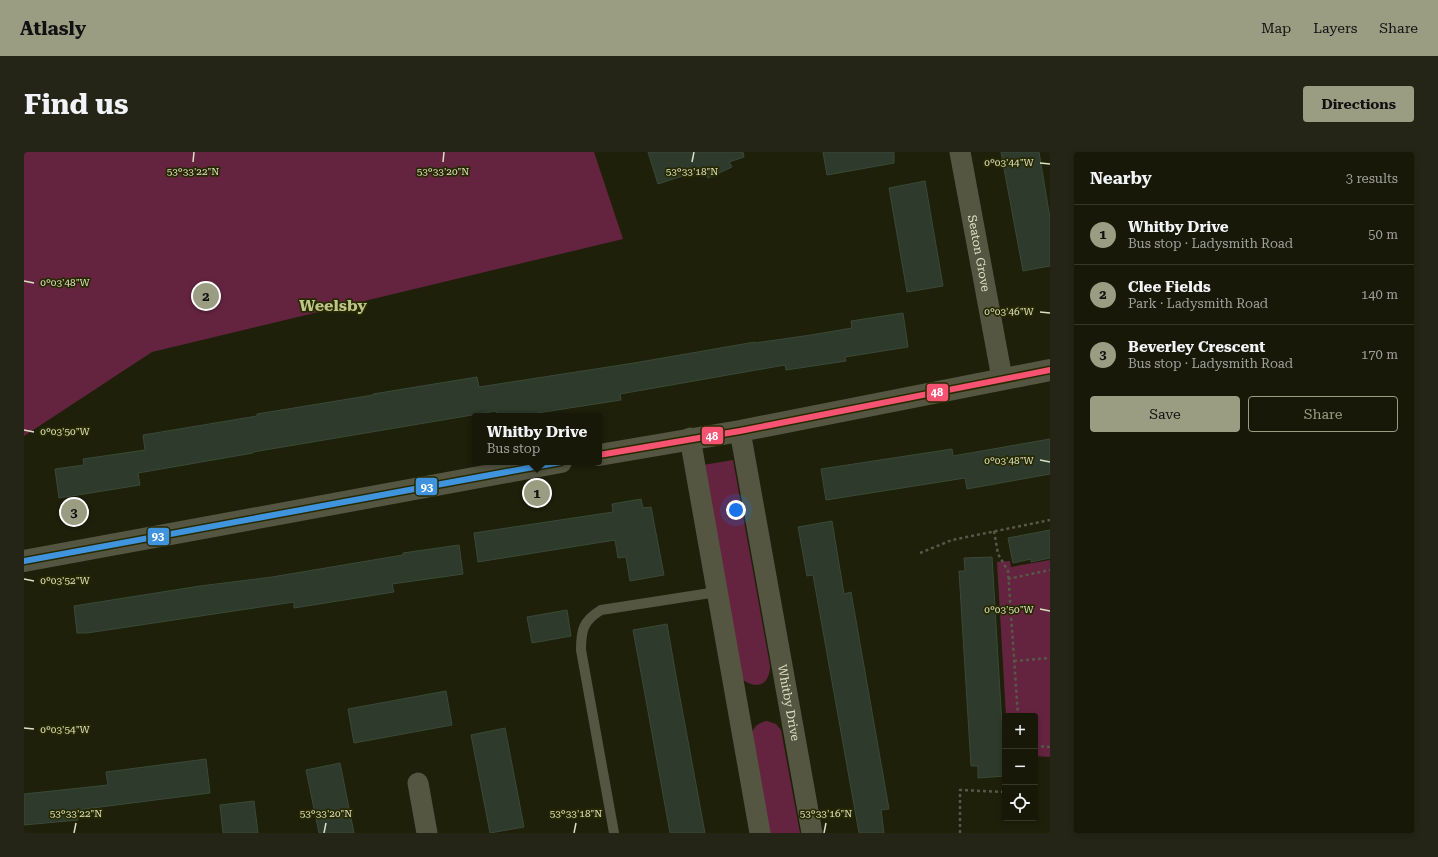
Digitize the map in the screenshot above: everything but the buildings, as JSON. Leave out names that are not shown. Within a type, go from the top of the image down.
[{"type":"street","name":"Seaton Grove","points":[[960,152],[1002,378]]},
{"type":"street","points":[[602,454],[740,430],[1002,378],[1050,370]]},
{"type":"street","name":"Whitby Drive","points":[[740,430],[812,833]]},
{"type":"street","points":[[690,438],[760,833]]},
{"type":"street","points":[[24,561],[545,465]]},
{"type":"street","points":[[418,783],[427,833]]},
{"type":"lane","points":[[614,833],[581,650],[581,638],[584,626],[591,616],[601,610],[717,592]]},
{"type":"path","points":[[920,553],[952,540],[1050,520]]},
{"type":"path","points":[[994,532],[998,554],[1008,571],[1018,713]]},
{"type":"path","points":[[1008,579],[1050,570]]},
{"type":"path","points":[[1014,661],[1050,658]]},
{"type":"path","points":[[1038,746],[1050,746]]},
{"type":"path","points":[[960,833],[960,790],[1002,792]]},
{"type":"shaded area","points":[[24,152],[594,152],[623,239],[152,352],[24,436]]},
{"type":"shaded area","points":[[733,460],[770,666],[768,677],[762,684],[757,685],[748,683],[742,679],[703,465]]},
{"type":"shaded area","points":[[1050,560],[1050,757],[1038,756],[1038,713],[1006,713],[997,562],[1010,561],[1011,567]]},
{"type":"shaded area","points":[[767,721],[776,724],[781,730],[800,833],[768,833],[751,737],[756,726]]},
{"type":"transit line","name":"48","points":[[602,454],[740,431],[1050,370]]},
{"type":"transit line","name":"93","points":[[24,561],[545,465]]},
{"type":"place","name":"Clee Fields","points":[[206,296]]},
{"type":"place","name":"Whitby Drive","points":[[537,493]]},
{"type":"place","name":"Beverley Crescent","points":[[74,512]]},
{"type":"district","name":"Weelsby","points":[[333,305]]}]
